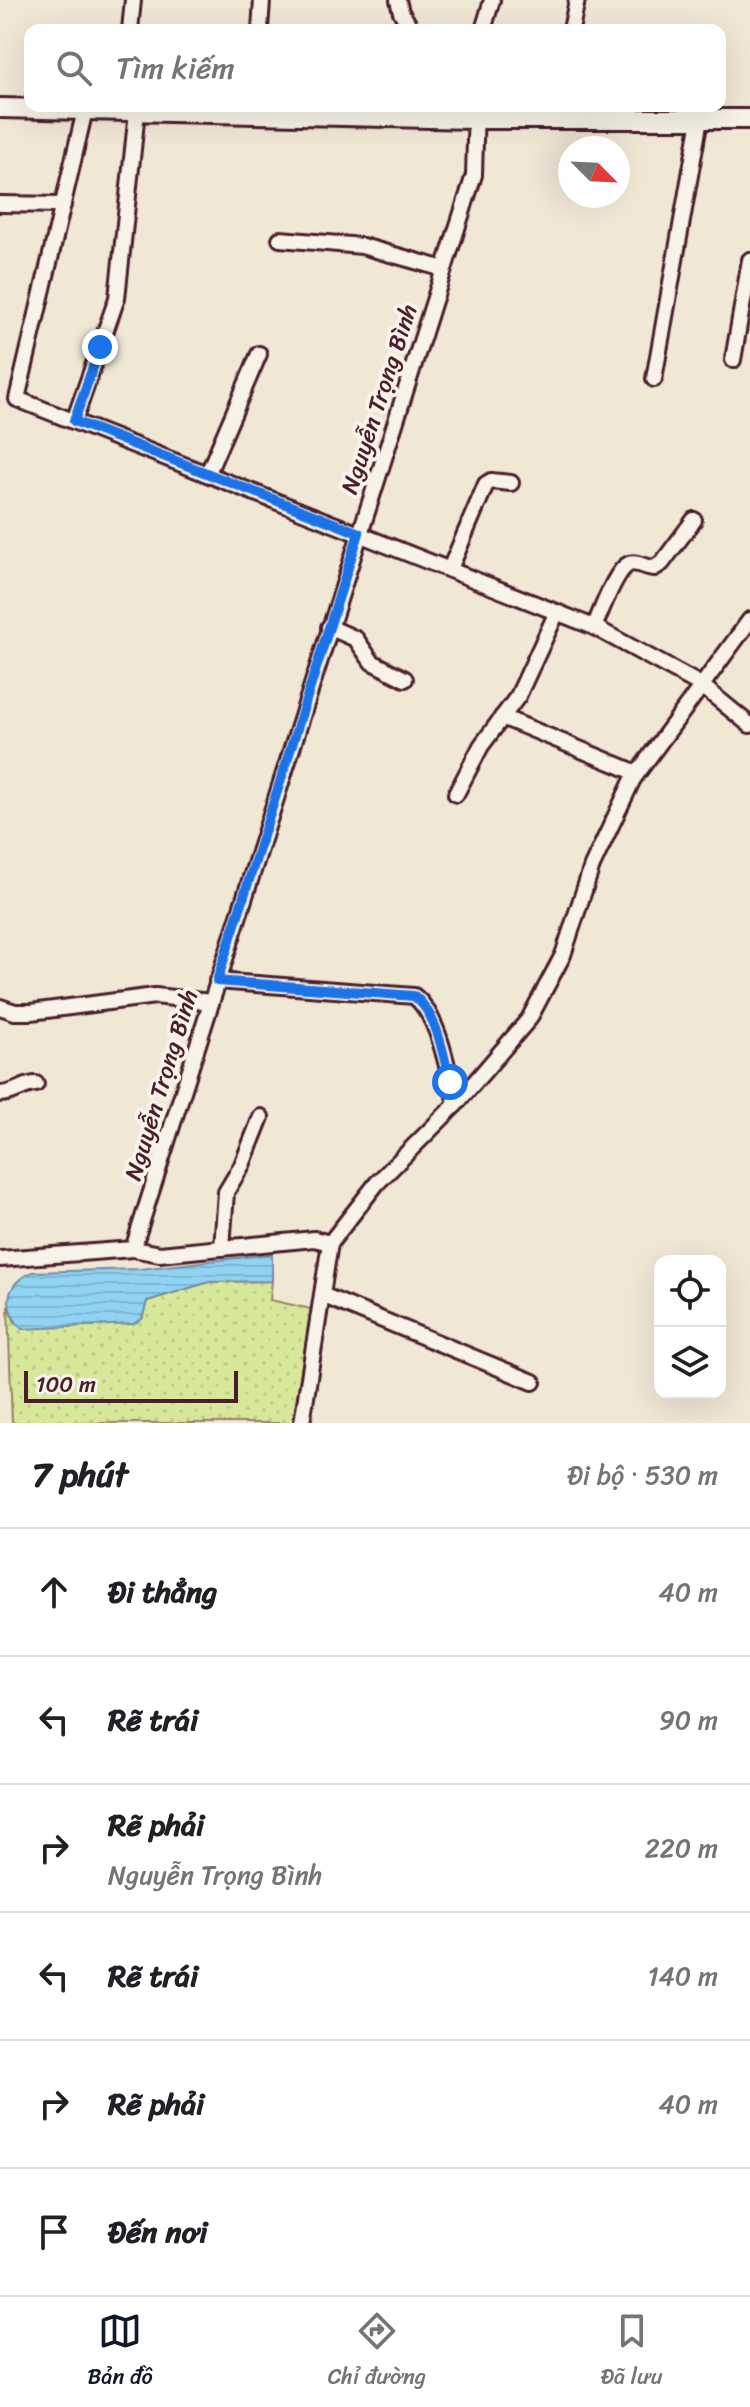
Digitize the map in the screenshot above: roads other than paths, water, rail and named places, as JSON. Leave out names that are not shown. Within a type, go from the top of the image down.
[{"type":"main road","points":[[0,99],[24,104]]},
{"type":"main road","points":[[0,108],[24,107]]},
{"type":"main road","points":[[401,112],[546,112],[750,119]]},
{"type":"street","points":[[131,24],[133,0]]},
{"type":"street","points":[[260,24],[262,0]]},
{"type":"street","points":[[398,0],[408,24]]},
{"type":"street","points":[[485,24],[492,0]]},
{"type":"street","points":[[572,24],[577,0]]},
{"type":"street","points":[[85,112],[17,399],[594,627],[701,685],[750,725]]},
{"type":"street","points":[[74,421],[117,298],[126,112]]},
{"type":"street","name":"Nguyễn Trọng Bình","points":[[133,1249],[474,175],[475,113]]},
{"type":"street","points":[[654,379],[700,119]]},
{"type":"street","points":[[0,204],[63,205]]},
{"type":"street","points":[[280,239],[362,246],[444,269]]},
{"type":"street","points":[[733,360],[750,260]]},
{"type":"street","points":[[208,473],[259,354]]},
{"type":"street","points":[[450,569],[486,484],[491,481],[511,483]]},
{"type":"street","points":[[594,627],[625,567],[633,563],[654,568],[662,563],[694,520]]},
{"type":"street","points":[[456,794],[481,746],[528,677],[557,612]]},
{"type":"street","points":[[303,1423],[330,1243],[377,1183],[502,1054],[536,1006],[563,955],[592,866],[637,773],[750,620]]},
{"type":"street","points":[[329,627],[356,639],[372,662],[405,679]]},
{"type":"street","points":[[502,717],[637,773]]},
{"type":"street","points":[[217,981],[414,996],[425,1007],[438,1037],[456,1104]]},
{"type":"street","points":[[0,1007],[15,1012],[31,1012],[155,996],[211,1002]]},
{"type":"street","points":[[0,1094],[13,1094],[28,1084],[36,1084]]},
{"type":"street","points":[[222,1248],[226,1192],[242,1165],[261,1117]]},
{"type":"street","points":[[0,1259],[133,1249],[160,1254],[314,1239],[330,1243]]},
{"type":"street","points":[[322,1295],[533,1382]]},
{"type":"water","points":[[272,1254],[272,1281],[209,1282],[147,1301],[142,1319],[133,1324],[22,1329],[9,1305],[9,1297],[16,1283],[32,1272],[140,1269]]}]
